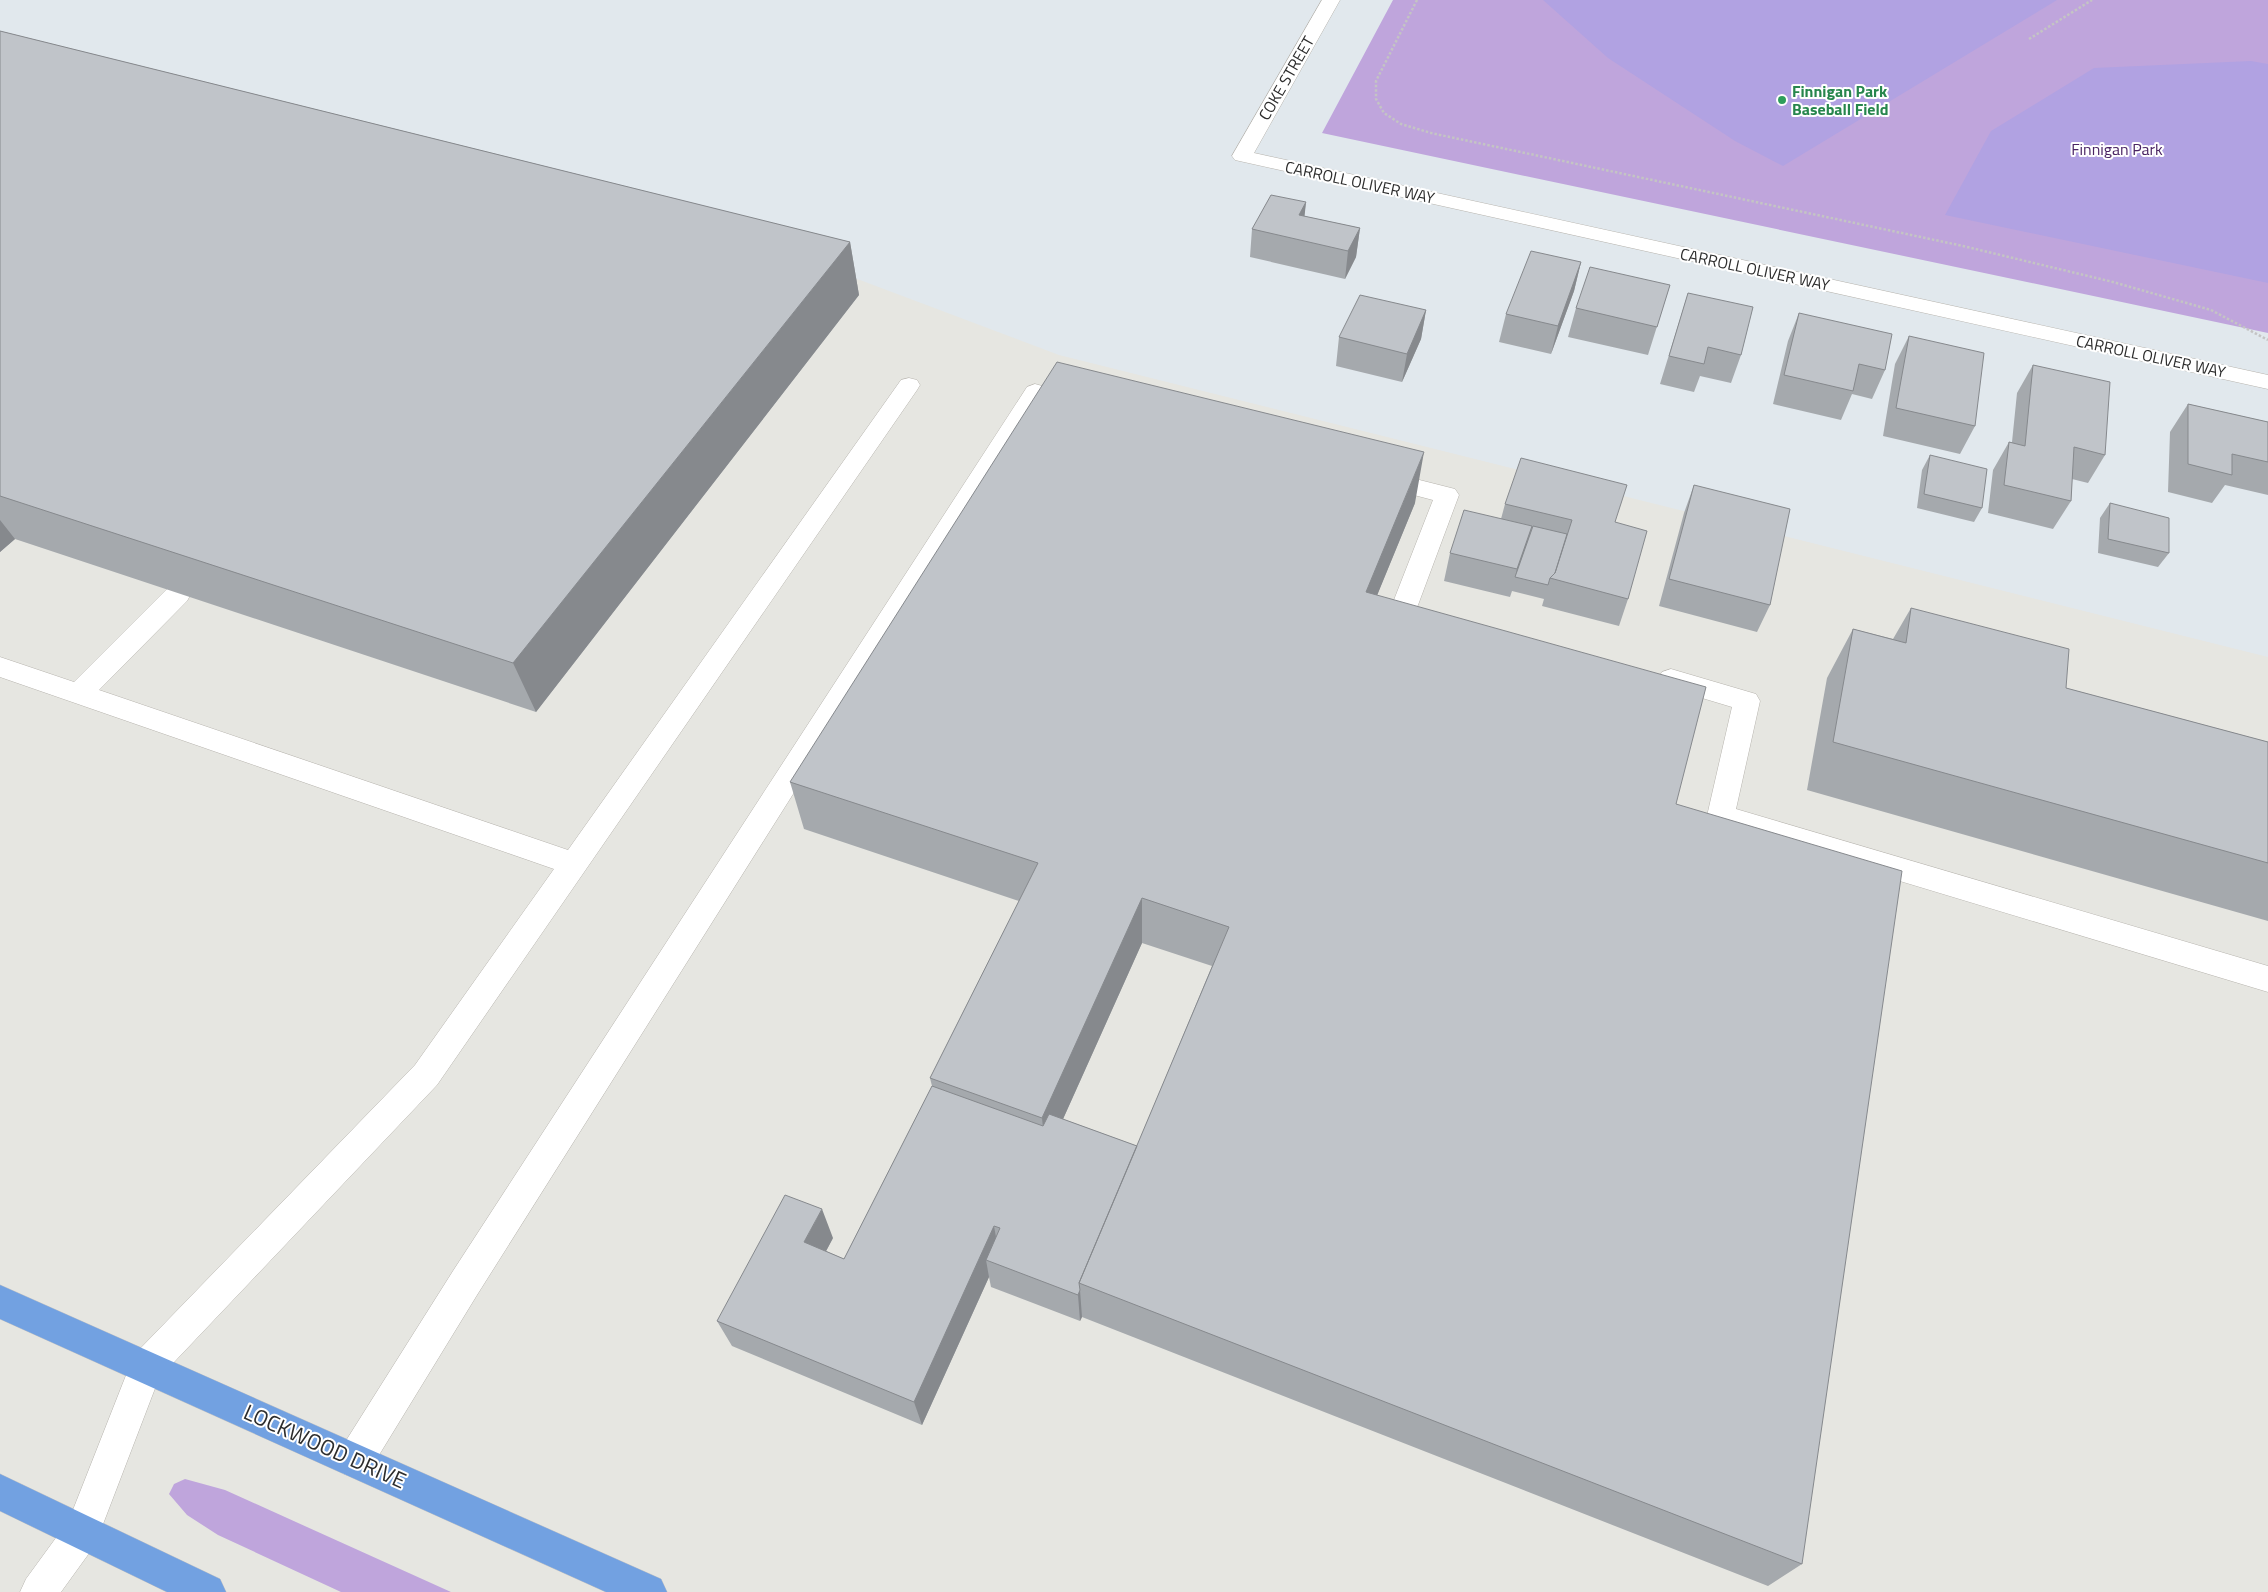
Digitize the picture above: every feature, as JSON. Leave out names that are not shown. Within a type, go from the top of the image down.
[{"type":"main road","name":"LOCKWOOD DRIVE","points":[[0,1302],[648,1592]]},
{"type":"main road","points":[[0,1492],[207,1592]]},
{"type":"street","name":"COKE STREET","points":[[1242,156],[1331,0]]},
{"type":"street","name":"CARROLL OLIVER WAY","points":[[1242,156],[2268,382]]},
{"type":"street","points":[[39,1592],[82,1532],[146,1367],[426,1075],[909,385]]},
{"type":"street","points":[[355,1460],[1035,392],[1102,409]]},
{"type":"street","points":[[1360,473],[1447,494],[1405,605]]},
{"type":"street","points":[[79,694],[178,594]]},
{"type":"street","points":[[0,667],[574,864]]},
{"type":"street","points":[[1652,674],[1747,701],[1722,816],[2268,979]]},
{"type":"path","points":[[1417,0],[1376,81],[1376,99],[1384,113],[1401,124],[1430,133],[1963,246],[2113,282],[2211,310],[2268,340]]},
{"type":"path","points":[[2029,39],[2092,0]]},
{"type":"shaded area","points":[[0,60],[860,280],[1059,355],[2268,657],[2268,1592],[0,1592]]},
{"type":"green space","name":"Finnigan Park","points":[[1393,0],[2268,0],[2268,333],[1322,133]]},
{"type":"green space","name":"Finnigan Park Baseball Field","points":[[1543,0],[2057,0],[1783,166],[1735,141],[1608,58]]},
{"type":"green space","points":[[2251,61],[2268,64],[2268,283],[1945,215],[1991,131],[2094,68]]},
{"type":"green space","points":[[185,1479],[225,1490],[451,1592],[341,1592],[218,1535],[187,1515],[169,1494],[174,1484]]},
{"type":"building","points":[[0,31],[850,242],[513,663],[0,496]]},
{"type":"building","points":[[1271,195],[1306,202],[1299,215],[1360,228],[1348,251],[1252,229]]},
{"type":"building","points":[[1531,251],[1581,262],[1558,326],[1506,314]]},
{"type":"building","points":[[1590,267],[1670,285],[1657,327],[1576,308]]},
{"type":"building","points":[[1688,293],[1753,307],[1741,355],[1708,347],[1704,364],[1669,356]]},
{"type":"building","points":[[1360,295],[1426,310],[1407,354],[1339,337]]},
{"type":"building","points":[[1799,313],[1892,334],[1885,370],[1859,364],[1853,391],[1784,375]]},
{"type":"building","points":[[1909,336],[1984,353],[1975,426],[1896,408]]},
{"type":"building","points":[[1057,362],[1424,452],[1366,592],[1706,687],[1676,804],[1902,871],[1802,1564],[1079,1283],[1229,927],[1142,898],[1042,1118],[930,1078],[1038,863],[790,782]]},
{"type":"building","points":[[2033,365],[2110,382],[2105,455],[2074,447],[2071,501],[2004,485],[2009,442],[2025,446]]},
{"type":"building","points":[[2188,404],[2268,422],[2268,462],[2232,454],[2232,475],[2188,464]]},
{"type":"building","points":[[1930,455],[1987,469],[1982,508],[1924,494]]},
{"type":"building","points":[[1521,458],[1627,485],[1615,522],[1647,531],[1628,599],[1550,578],[1555,573],[1572,520],[1505,504]]},
{"type":"building","points":[[1694,485],[1790,509],[1770,605],[1669,579]]},
{"type":"building","points":[[2110,503],[2169,518],[2169,553],[2108,539]]},
{"type":"building","points":[[1464,510],[1532,526],[1517,569],[1450,553]]},
{"type":"building","points":[[1533,526],[1567,534],[1555,573],[1550,578],[1548,585],[1515,577]]},
{"type":"building","points":[[1911,608],[2069,649],[2066,688],[2268,742],[2268,863],[1833,742],[1853,629],[1906,643]]},
{"type":"building","points":[[932,1086],[1043,1126],[1049,1114],[1137,1146],[1079,1283],[1080,1290],[1078,1295],[986,1260],[1000,1228],[994,1226],[914,1402],[717,1321],[785,1195],[822,1209],[804,1242],[844,1259]]},
{"type":"place","name":"Finnigan Park Baseball Field","points":[[1782,100]]}]
